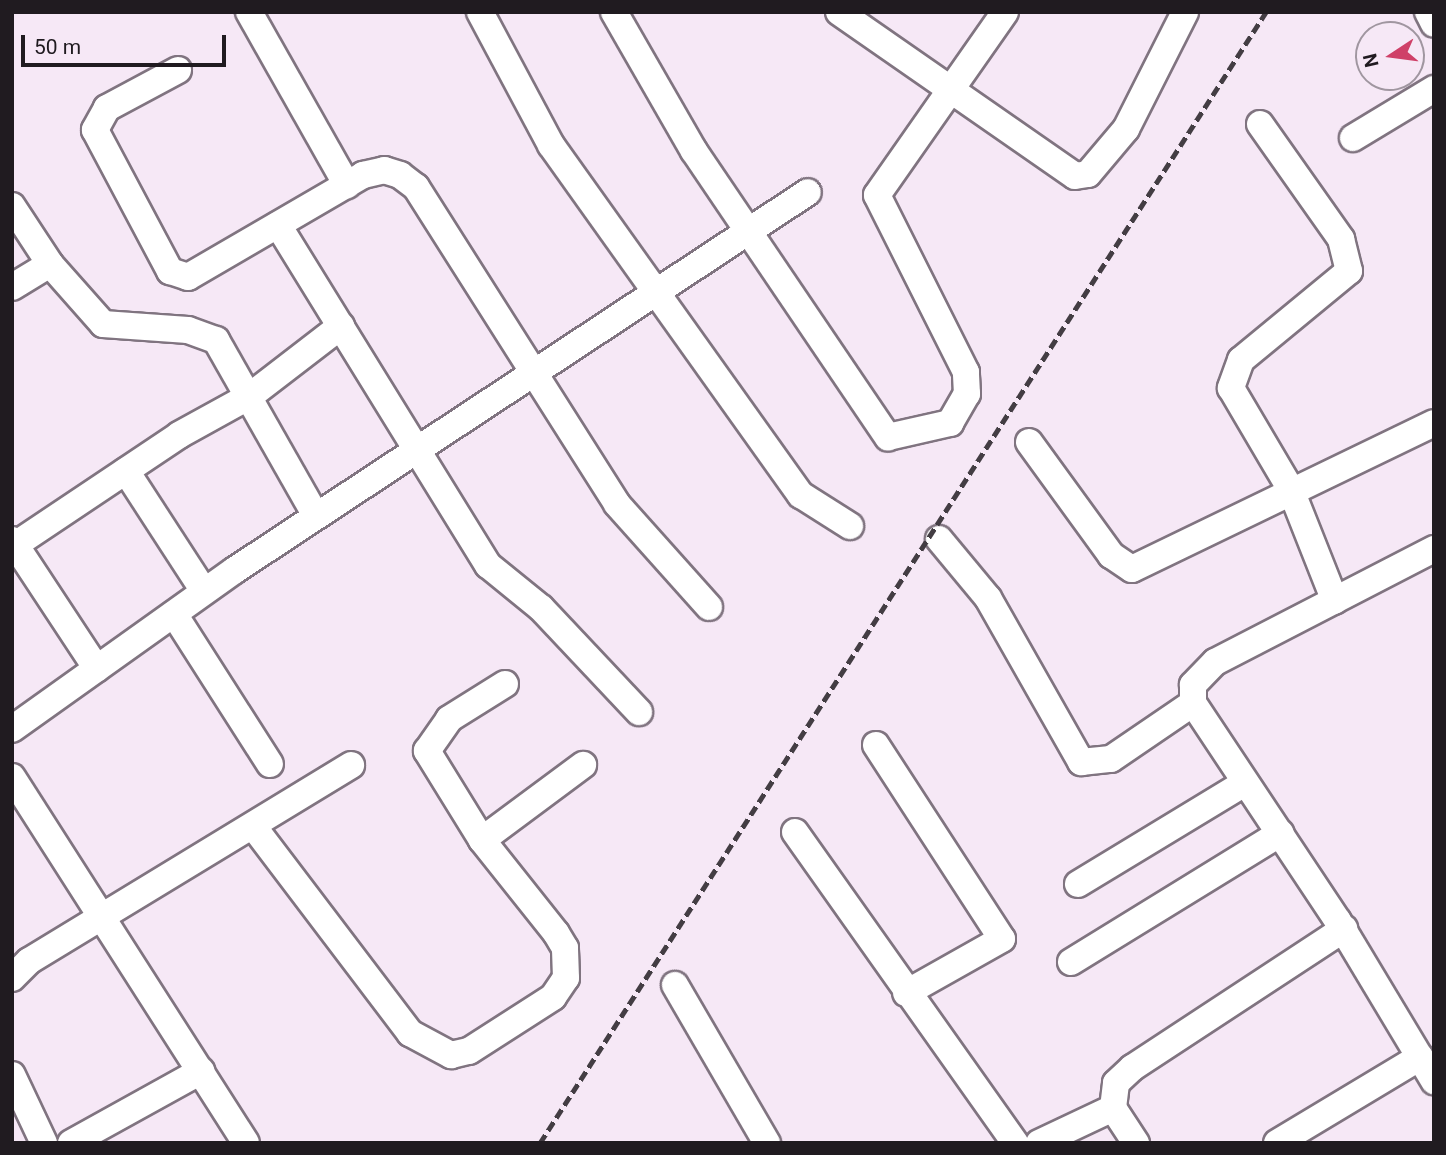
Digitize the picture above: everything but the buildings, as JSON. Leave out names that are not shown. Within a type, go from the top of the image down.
[{"type":"street","points":[[249,12],[347,185]]},
{"type":"street","points":[[480,12],[551,145],[801,495],[850,526]]},
{"type":"street","points":[[614,12],[641,67],[888,437],[950,423],[967,394],[966,372],[877,195],[953,92],[1005,12]]},
{"type":"street","points":[[839,12],[1075,176],[1088,174],[1126,128],[1185,12]]},
{"type":"street","points":[[1428,12],[1434,24]]},
{"type":"street","points":[[178,70],[107,108],[95,130],[170,271],[188,277],[347,185],[384,170],[416,187],[617,504],[709,607]]},
{"type":"street","points":[[1353,138],[1434,89]]},
{"type":"street","points":[[1260,124],[1341,239],[1349,271],[1241,360],[1232,374],[1234,401],[1291,491],[1335,601]]},
{"type":"street","points":[[12,729],[316,516],[808,192]]},
{"type":"street","points":[[12,206],[50,264],[103,324],[188,330],[215,340],[316,516]]},
{"type":"street","points":[[278,225],[414,451],[488,565],[541,608],[639,712]]},
{"type":"street","points":[[12,287],[50,264]]},
{"type":"street","points":[[97,669],[13,544],[126,471],[250,397],[341,326]]},
{"type":"street","points":[[1029,442],[1111,555],[1132,569],[1434,424]]},
{"type":"street","points":[[126,471],[204,592]]},
{"type":"street","points":[[939,539],[988,598],[1081,762],[1111,759],[1193,703],[1200,673],[1434,549]]},
{"type":"street","points":[[174,614],[270,764]]},
{"type":"street","points":[[253,826],[410,1033],[458,1056],[553,997],[566,978],[565,948],[556,933],[482,840],[427,751],[449,719],[505,684]]},
{"type":"street","points":[[1193,703],[1344,929],[1434,1081]]},
{"type":"street","points":[[876,745],[1002,939],[906,993]]},
{"type":"street","points":[[12,978],[29,961],[103,919],[351,765]]},
{"type":"street","points":[[482,840],[583,765]]},
{"type":"street","points":[[12,777],[246,1143]]},
{"type":"street","points":[[1078,884],[1245,783]]},
{"type":"street","points":[[795,832],[906,993],[1015,1143]]},
{"type":"street","points":[[1071,962],[1281,834]]},
{"type":"street","points":[[1136,1143],[1113,1108],[1116,1083],[1132,1068],[1344,929]]},
{"type":"street","points":[[675,985],[767,1143]]},
{"type":"street","points":[[1277,1143],[1420,1057]]},
{"type":"street","points":[[71,1143],[201,1071]]},
{"type":"street","points":[[12,1075],[44,1143]]},
{"type":"street","points":[[1039,1143],[1113,1108]]},
{"type":"railway","points":[[540,1143],[1266,12]]}]
